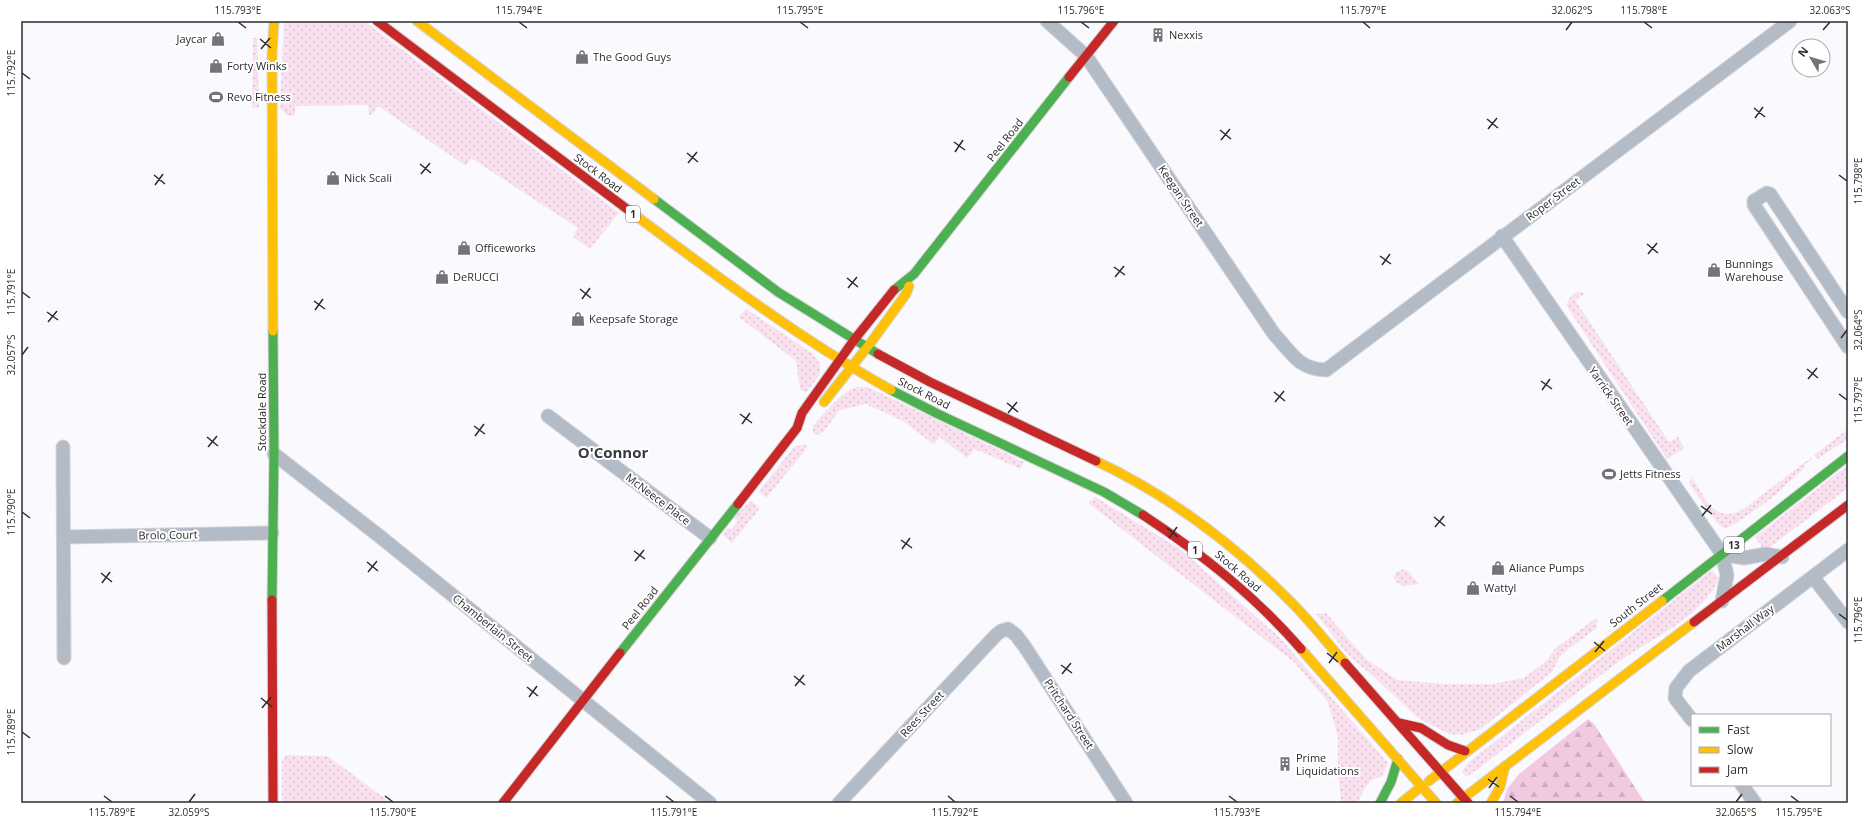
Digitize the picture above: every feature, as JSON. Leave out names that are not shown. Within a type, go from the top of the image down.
[{"type":"main road","name":"Stockdale Road","points":[[273,803],[272,532],[274,454],[272,55],[274,21]]},
{"type":"main road","name":"Stock Road","points":[[377,21],[746,298],[840,360],[913,401],[1104,492],[1137,511],[1192,548],[1220,570],[1293,640],[1436,803]]},
{"type":"main road","name":"Stock Road","points":[[417,21],[772,287],[854,340],[972,403],[1078,451],[1118,471],[1152,490],[1214,532],[1269,580],[1399,723],[1441,771],[1463,801]]},
{"type":"main road","name":"Peel Road","points":[[504,803],[582,700],[796,428],[802,413],[854,340],[896,287],[914,274],[1114,21]]},
{"type":"main road","name":"Peel Road","points":[[819,409],[867,348],[906,294],[914,274]]},
{"type":"main road","name":"Peel Road","points":[[796,428],[810,419]]},
{"type":"main road","name":"South Street","points":[[1401,803],[1465,751],[1848,456]]},
{"type":"main road","points":[[1463,801],[1505,766],[1782,557],[1848,505]]},
{"type":"main road","points":[[1399,723],[1420,728],[1448,745],[1465,751]]},
{"type":"main road","points":[[1380,803],[1391,782],[1398,759]]},
{"type":"main road","points":[[1491,803],[1500,787],[1505,766]]},
{"type":"street","name":"Keegan Street","points":[[1047,21],[1086,56],[1274,334],[1302,364],[1314,370]]},
{"type":"street","name":"Roper Street","points":[[1314,370],[1326,370],[1502,236],[1790,21]]},
{"type":"street","points":[[1848,312],[1770,194],[1767,193],[1754,201],[1754,205],[1848,347]]},
{"type":"street","name":"Yarrick Street","points":[[1502,236],[1722,554],[1727,575],[1722,602]]},
{"type":"street","name":"McNeece Place","points":[[548,416],[710,538]]},
{"type":"street","points":[[63,447],[64,658]]},
{"type":"street","name":"Chamberlain Street","points":[[274,454],[378,535],[710,803]]},
{"type":"street","name":"Brolo Court","points":[[64,538],[272,532]]},
{"type":"street","name":"Marshall Way","points":[[1691,719],[1675,698],[1676,688],[1689,671],[1848,550]]},
{"type":"street","points":[[1722,554],[1744,558],[1766,554],[1782,557]]},
{"type":"street","points":[[1813,577],[1848,622]]},
{"type":"street","name":"Rees Street","points":[[838,803],[996,635],[1001,631],[1008,629]]},
{"type":"street","name":"Pritchard Street","points":[[1008,629],[1016,635],[1025,647],[1126,803]]},
{"type":"street","points":[[1743,786],[1755,803]]},
{"type":"shaded area","points":[[284,21],[364,21],[619,213],[590,249],[573,237],[578,228],[471,158],[466,166],[378,106],[372,114],[369,115],[368,105],[295,106],[295,116],[287,115],[280,108]]},
{"type":"shaded area","points":[[253,38],[257,38],[259,107],[252,108]]},
{"type":"shaded area","points":[[1579,291],[1585,294],[1575,300],[1669,442],[1678,437],[1684,447],[1682,450],[1667,459],[1566,305],[1571,296]]},
{"type":"shaded area","points":[[746,309],[813,354],[820,364],[820,374],[806,393],[800,389],[796,361],[739,317]]},
{"type":"shaded area","points":[[856,387],[868,387],[1024,462],[1020,469],[975,449],[967,458],[940,437],[934,444],[903,421],[866,404],[840,410],[824,431],[817,435],[813,433],[813,426],[828,409],[844,394]]},
{"type":"shaded area","points":[[1848,429],[1848,439],[1817,459],[1814,455]]},
{"type":"shaded area","points":[[804,444],[807,446],[804,452],[766,498],[759,491],[794,447]]},
{"type":"shaded area","points":[[1811,458],[1812,459],[1804,465],[1805,467],[1777,494],[1741,520],[1725,529],[1718,524],[1690,485],[1691,476],[1711,506],[1724,514],[1732,514],[1742,510]]},
{"type":"shaded area","points":[[1848,465],[1848,488],[1764,550],[1755,537]]},
{"type":"shaded area","points":[[1095,497],[1180,549],[1280,638],[1388,763],[1382,777],[1369,783],[1357,803],[1341,803],[1338,772],[1338,737],[1328,702],[1294,662],[1088,503]]},
{"type":"shaded area","points":[[751,501],[760,508],[732,543],[723,535],[727,527],[731,530],[738,521],[734,517]]},
{"type":"shaded area","points":[[1404,569],[1408,571],[1419,584],[1403,586],[1396,582],[1394,577],[1396,572]]},
{"type":"shaded area","points":[[1712,570],[1719,578],[1712,592],[1690,615],[1620,661],[1466,777],[1462,771],[1468,763]]},
{"type":"shaded area","points":[[1326,613],[1367,660],[1398,680],[1445,684],[1492,684],[1524,678],[1546,661],[1556,648],[1596,618],[1598,621],[1596,623],[1598,627],[1561,655],[1552,672],[1481,729],[1461,735],[1449,734],[1418,718],[1348,655],[1316,614]]},
{"type":"shaded area","points":[[286,755],[328,756],[391,803],[282,803],[282,760]]},
{"type":"green space","points":[[1588,719],[1594,724],[1645,803],[1503,803],[1507,789],[1519,774]]},
{"type":"traffic: fast","points":[[894,290],[914,274],[1069,77]]},
{"type":"traffic: fast","points":[[654,199],[778,292],[878,354]]},
{"type":"traffic: fast","points":[[272,600],[274,454],[273,331]]},
{"type":"traffic: fast","points":[[891,390],[938,414],[1104,492],[1143,515]]},
{"type":"traffic: fast","points":[[1662,601],[1848,456]]},
{"type":"traffic: fast","points":[[620,653],[738,504]]},
{"type":"traffic: fast","points":[[1380,803],[1391,782],[1398,759]]},
{"type":"traffic: slow","points":[[273,331],[272,55],[274,21]]},
{"type":"traffic: slow","points":[[417,21],[654,199]]},
{"type":"traffic: slow","points":[[631,212],[790,327],[823,349],[891,390]]},
{"type":"traffic: slow","points":[[824,402],[872,341],[906,294],[909,286]]},
{"type":"traffic: slow","points":[[1096,461],[1176,506],[1248,561],[1292,603],[1345,663]]},
{"type":"traffic: slow","points":[[1429,781],[1662,601]]},
{"type":"traffic: slow","points":[[1457,803],[1694,622]]},
{"type":"traffic: slow","points":[[1301,649],[1436,803]]},
{"type":"traffic: slow","points":[[1491,803],[1500,787],[1505,766]]},
{"type":"traffic: slow","points":[[1401,803],[1422,786]]},
{"type":"traffic: jam","points":[[377,21],[631,212]]},
{"type":"traffic: jam","points":[[1069,77],[1114,21]]},
{"type":"traffic: jam","points":[[738,504],[797,428],[802,413],[854,340],[894,290]]},
{"type":"traffic: jam","points":[[878,354],[930,382],[1096,461]]},
{"type":"traffic: jam","points":[[1694,622],[1848,505]]},
{"type":"traffic: jam","points":[[1143,515],[1207,560],[1226,576],[1265,611],[1301,649]]},
{"type":"traffic: jam","points":[[272,600],[273,803]]},
{"type":"traffic: jam","points":[[503,803],[620,653]]},
{"type":"traffic: jam","points":[[1345,663],[1468,803]]},
{"type":"traffic: jam","points":[[1399,723],[1421,728],[1448,745],[1465,751]]},
{"type":"place","name":"Nexxis","points":[[1158,35]]},
{"type":"place","name":"Jaycar","points":[[218,39]]},
{"type":"place","name":"The Good Guys","points":[[582,57]]},
{"type":"place","name":"Forty Winks","points":[[216,66]]},
{"type":"place","name":"Revo Fitness","points":[[216,97]]},
{"type":"place","name":"Nick Scali","points":[[333,178]]},
{"type":"place","name":"Officeworks","points":[[464,248]]},
{"type":"place","name":"Bunnings Warehouse","points":[[1714,270]]},
{"type":"place","name":"DeRUCCI","points":[[442,277]]},
{"type":"place","name":"Keepsafe Storage","points":[[578,319]]},
{"type":"place","name":"Jetts Fitness","points":[[1609,474]]},
{"type":"place","name":"Aliance Pumps","points":[[1498,568]]},
{"type":"place","name":"Wattyl","points":[[1473,588]]},
{"type":"place","name":"Prime Liquidations","points":[[1285,764]]},
{"type":"district","name":"O'Connor","points":[[613,453]]}]
